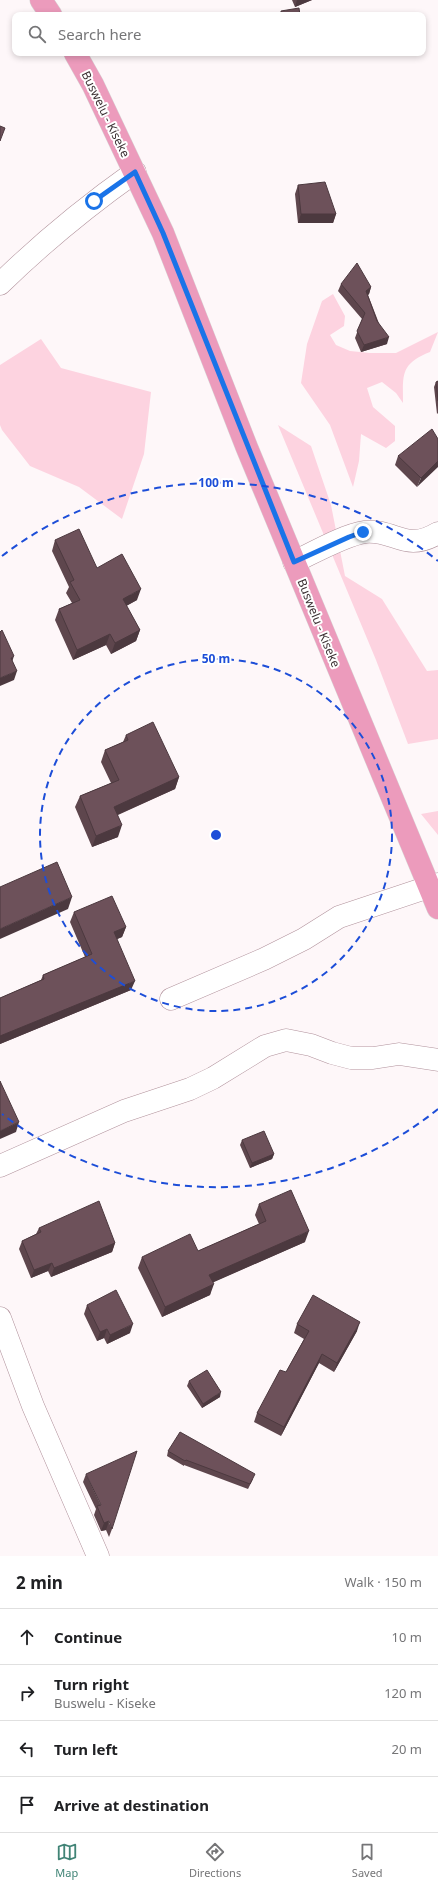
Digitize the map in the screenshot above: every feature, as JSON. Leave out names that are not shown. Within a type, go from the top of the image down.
[{"type":"main road","points":[[41,0],[49,12]]},
{"type":"main road","name":"Buswelu - Kiseke","points":[[77,56],[93,85],[163,233],[294,562],[433,886],[438,908]]},
{"type":"street","points":[[0,284],[89,205],[135,172]]},
{"type":"street","points":[[294,562],[363,532],[374,532],[403,541],[416,542],[428,539],[438,533]]},
{"type":"street","points":[[171,999],[264,960],[304,939],[339,917],[433,886]]},
{"type":"street","points":[[0,1166],[124,1111],[190,1089],[213,1078],[265,1046],[286,1040],[311,1045],[351,1058],[373,1058],[399,1054],[438,1060]]},
{"type":"street","points":[[0,1318],[33,1406],[98,1556]]},
{"type":"shaded area","points":[[333,294],[345,316],[344,326],[330,335],[336,345],[350,351],[396,353],[438,332],[430,352],[413,361],[405,372],[403,403],[396,393],[382,382],[367,388],[373,407],[395,426],[395,441],[386,448],[361,434],[359,461],[353,487],[330,425],[301,383],[307,344],[322,301]]},
{"type":"shaded area","points":[[41,339],[61,368],[151,392],[144,454],[122,519],[79,487],[30,466],[2,430],[0,425],[0,365]]},
{"type":"shaded area","points":[[278,425],[311,446],[331,505],[345,576],[382,599],[427,671],[438,670],[438,739],[408,744],[376,660]]},
{"type":"shaded area","points":[[438,811],[438,835],[421,814]]},
{"type":"building","points":[[299,8],[300,12],[281,12]]},
{"type":"building","points":[[0,126],[5,128],[0,141]]},
{"type":"building","points":[[325,182],[336,214],[301,214],[298,185]]},
{"type":"building","points":[[357,263],[371,287],[366,291],[377,321],[389,337],[364,345],[357,331],[365,313],[341,284]]},
{"type":"building","points":[[438,381],[438,401],[436,382]]},
{"type":"building","points":[[432,429],[438,439],[438,461],[421,478],[398,456]]},
{"type":"building","points":[[79,529],[97,568],[122,554],[141,589],[123,599],[140,630],[115,643],[110,634],[77,650],[59,609],[80,600],[70,582],[74,580],[55,540]]},
{"type":"building","points":[[2,630],[14,656],[11,658],[17,671],[0,678],[0,632]]},
{"type":"building","points":[[153,722],[179,777],[114,807],[122,825],[96,836],[80,796],[119,780],[105,750],[128,740],[126,735]]},
{"type":"building","points":[[57,862],[72,897],[0,929],[0,887]]},
{"type":"building","points":[[112,896],[126,927],[114,932],[135,981],[0,1036],[0,998],[44,979],[43,975],[92,954],[74,912]]},
{"type":"building","points":[[0,1081],[19,1122],[0,1131]]},
{"type":"building","points":[[264,1131],[274,1154],[252,1163],[242,1140]]},
{"type":"building","points":[[291,1190],[309,1231],[209,1275],[214,1284],[165,1307],[142,1257],[190,1234],[198,1251],[266,1221],[259,1204]]},
{"type":"building","points":[[99,1201],[115,1243],[54,1268],[52,1263],[34,1270],[22,1241],[41,1232],[39,1228]]},
{"type":"building","points":[[116,1290],[133,1324],[110,1335],[107,1329],[100,1332],[87,1305]]},
{"type":"building","points":[[313,1295],[360,1322],[337,1363],[322,1354],[284,1427],[257,1413],[280,1370],[286,1372],[309,1331],[297,1324]]},
{"type":"building","points":[[207,1370],[221,1392],[203,1404],[189,1381]]},
{"type":"building","points":[[180,1432],[255,1474],[250,1484],[186,1460],[185,1461],[168,1451]]},
{"type":"building","points":[[137,1451],[112,1529],[109,1521],[104,1523],[97,1506],[101,1505],[86,1474]]},
{"type":"route","points":[[94,201],[135,172],[163,233],[247,448],[294,562],[363,532]]}]
